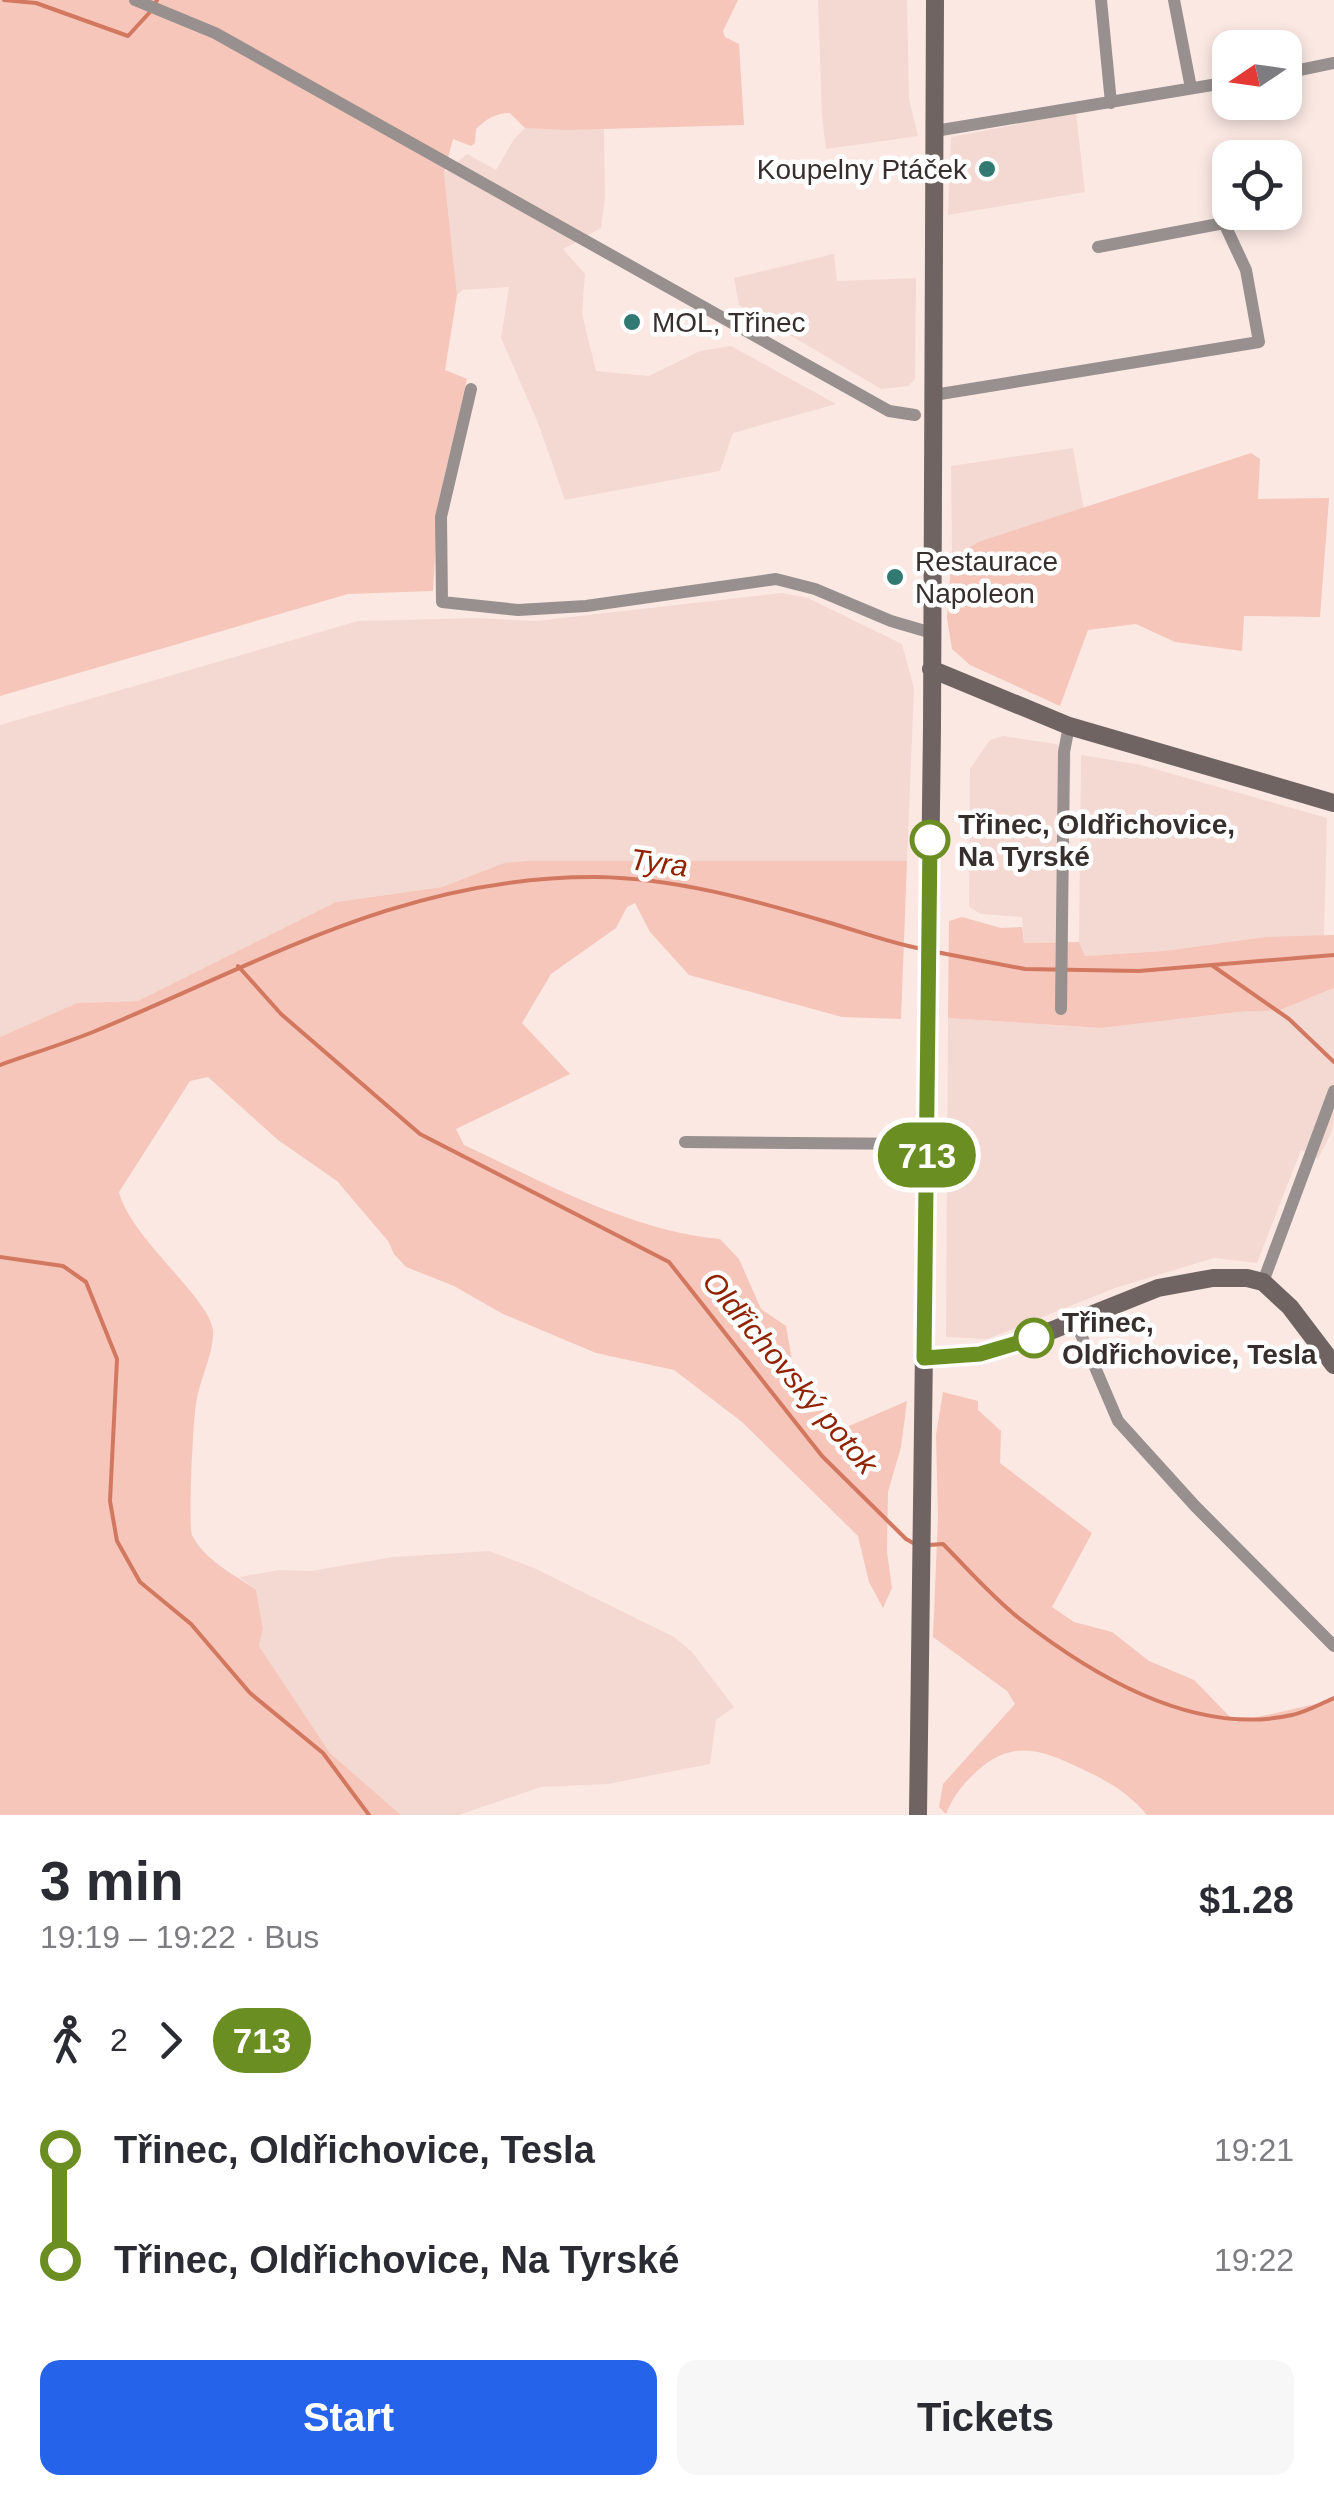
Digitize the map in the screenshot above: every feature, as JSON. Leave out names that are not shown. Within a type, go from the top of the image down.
[{"type":"main road","points":[[918,1815],[929,996],[935,0]]},
{"type":"main road","points":[[932,669],[1069,726],[1334,803]]},
{"type":"main road","points":[[924,1358],[980,1354],[1076,1323],[1158,1288],[1213,1278],[1247,1278],[1263,1282],[1290,1307],[1334,1366]]},
{"type":"street","points":[[1100,0],[1111,102]]},
{"type":"street","points":[[1174,0],[1191,88]]},
{"type":"street","points":[[146,5],[215,32],[889,411],[916,416]]},
{"type":"street","points":[[1302,70],[1334,64]]},
{"type":"street","points":[[935,131],[1212,85]]},
{"type":"street","points":[[934,394],[1259,342],[1246,270],[1224,223],[1098,247]]},
{"type":"street","points":[[471,389],[441,517],[442,602],[518,610],[586,606],[776,579],[815,589],[932,633]]},
{"type":"street","points":[[1061,1009],[1064,752],[1069,726]]},
{"type":"street","points":[[1263,1282],[1334,1091]]},
{"type":"street","points":[[685,1142],[927,1144]]},
{"type":"street","points":[[1076,1323],[1118,1421],[1195,1506],[1334,1646]]},
{"type":"shaded area","points":[[0,0],[738,0],[723,31],[725,37],[739,44],[744,125],[525,128],[510,113],[496,115],[480,125],[471,146],[453,139],[444,173],[457,295],[445,370],[467,379],[438,503],[433,591],[348,594],[0,696]]},
{"type":"shaded area","points":[[818,0],[907,0],[909,99],[918,136],[826,149]]},
{"type":"shaded area","points":[[1076,113],[1085,192],[948,215],[951,137]]},
{"type":"shaded area","points":[[525,128],[604,129],[605,198],[601,228],[563,249],[585,274],[582,314],[596,371],[649,376],[700,351],[731,346],[836,404],[733,433],[720,471],[565,500],[538,423],[501,338],[509,287],[463,290],[457,295],[444,173],[467,154],[496,170]]},
{"type":"shaded area","points":[[834,254],[837,281],[916,278],[915,379],[908,386],[881,389],[739,305],[734,278]]},
{"type":"shaded area","points":[[1073,448],[1084,510],[978,542],[957,554],[952,551],[951,466]]},
{"type":"shaded area","points":[[1251,453],[1260,459],[1258,499],[1329,498],[1320,617],[1244,616],[1242,651],[1175,642],[1136,624],[1088,630],[1060,706],[970,665],[952,649],[947,618],[952,551],[958,554],[978,542]]},
{"type":"shaded area","points":[[782,593],[808,598],[902,644],[914,688],[907,861],[504,863],[442,887],[336,902],[138,1001],[77,1003],[0,1037],[0,725],[358,621],[536,621]]},
{"type":"shaded area","points":[[1003,736],[1056,744],[1071,754],[1067,942],[1024,943],[1022,917],[981,914],[969,907],[970,769],[990,740]]},
{"type":"shaded area","points":[[1081,755],[1141,765],[1327,818],[1324,936],[1265,937],[1164,951],[1085,956],[1079,942]]},
{"type":"shaded area","points":[[907,861],[901,1019],[842,1017],[689,975],[650,932],[635,903],[627,907],[616,928],[551,974],[522,1023],[570,1074],[456,1129],[464,1145],[589,1203],[653,1226],[720,1239],[739,1259],[761,1309],[786,1326],[796,1383],[842,1429],[907,1401],[901,1447],[888,1492],[887,1552],[892,1588],[883,1608],[869,1582],[858,1536],[742,1422],[674,1370],[596,1353],[406,1267],[337,1181],[278,1140],[208,1077],[190,1081],[119,1192],[138,1229],[199,1302],[213,1331],[195,1408],[192,1535],[212,1560],[256,1590],[263,1629],[259,1646],[330,1753],[401,1815],[0,1815],[0,1037],[77,1003],[138,1001],[336,902],[442,887],[504,863]]},
{"type":"shaded area","points":[[962,917],[1001,928],[1022,927],[1024,943],[1079,942],[1085,956],[1164,951],[1265,937],[1334,935],[1334,988],[1280,1010],[1101,1028],[948,1018],[949,921]]},
{"type":"shaded area","points":[[1334,988],[1331,1133],[1318,1159],[1301,1150],[1257,1263],[1214,1258],[1115,1288],[988,1339],[946,1337],[948,1018],[1101,1028],[1280,1010]]},
{"type":"shaded area","points":[[943,1392],[978,1401],[978,1410],[1001,1431],[1000,1463],[1092,1533],[1052,1607],[1074,1622],[1112,1632],[1149,1661],[1194,1680],[1235,1722],[1334,1700],[1334,1815],[1147,1815],[1126,1794],[1102,1779],[1055,1757],[1029,1751],[1004,1754],[991,1761],[963,1786],[946,1814],[939,1807],[943,1784],[1015,1704],[1007,1691],[933,1637],[938,1517],[936,1435]]},
{"type":"shaded area","points":[[489,1551],[534,1568],[674,1637],[692,1652],[734,1707],[716,1720],[710,1764],[608,1784],[541,1787],[459,1815],[401,1815],[330,1753],[259,1646],[263,1629],[256,1590],[239,1577],[279,1570],[311,1571],[393,1557]]},
{"type":"waterway","points":[[4,0],[36,3],[128,36],[157,0]]},
{"type":"waterway","name":"Tyra","points":[[0,1065],[93,1032],[337,928],[461,891],[527,881],[597,877],[684,886],[922,949]]},
{"type":"waterway","name":"Tyra","points":[[936,952],[1025,969],[1139,971],[1334,955]]},
{"type":"waterway","name":"Oldřichovský potok","points":[[238,966],[281,1014],[420,1134],[669,1262],[822,1456],[915,1544]]},
{"type":"waterway","points":[[1213,966],[1289,1019],[1334,1062]]},
{"type":"waterway","points":[[0,1257],[63,1266],[86,1282],[117,1359],[110,1501],[117,1541],[140,1582],[191,1624],[250,1693],[323,1753],[369,1815]]},
{"type":"waterway","name":"Oldřichovský potok","points":[[929,1545],[943,1544],[1000,1602],[1049,1640],[1147,1697],[1219,1717],[1255,1720],[1297,1714],[1334,1698]]},
{"type":"bus line","name":"713","points":[[930,840],[924,1358],[980,1354],[1034,1338]]},
{"type":"place","name":"Koupelny Ptáček","points":[[987,169]]},
{"type":"place","name":"MOL, Třinec","points":[[632,322]]},
{"type":"place","name":"Restaurace Napoleon","points":[[895,577]]},
{"type":"place","name":"Třinec, Oldřichovice, Na Tyrské","points":[[930,840]]},
{"type":"place","name":"Třinec, Oldřichovice, Tesla","points":[[1034,1338]]}]
